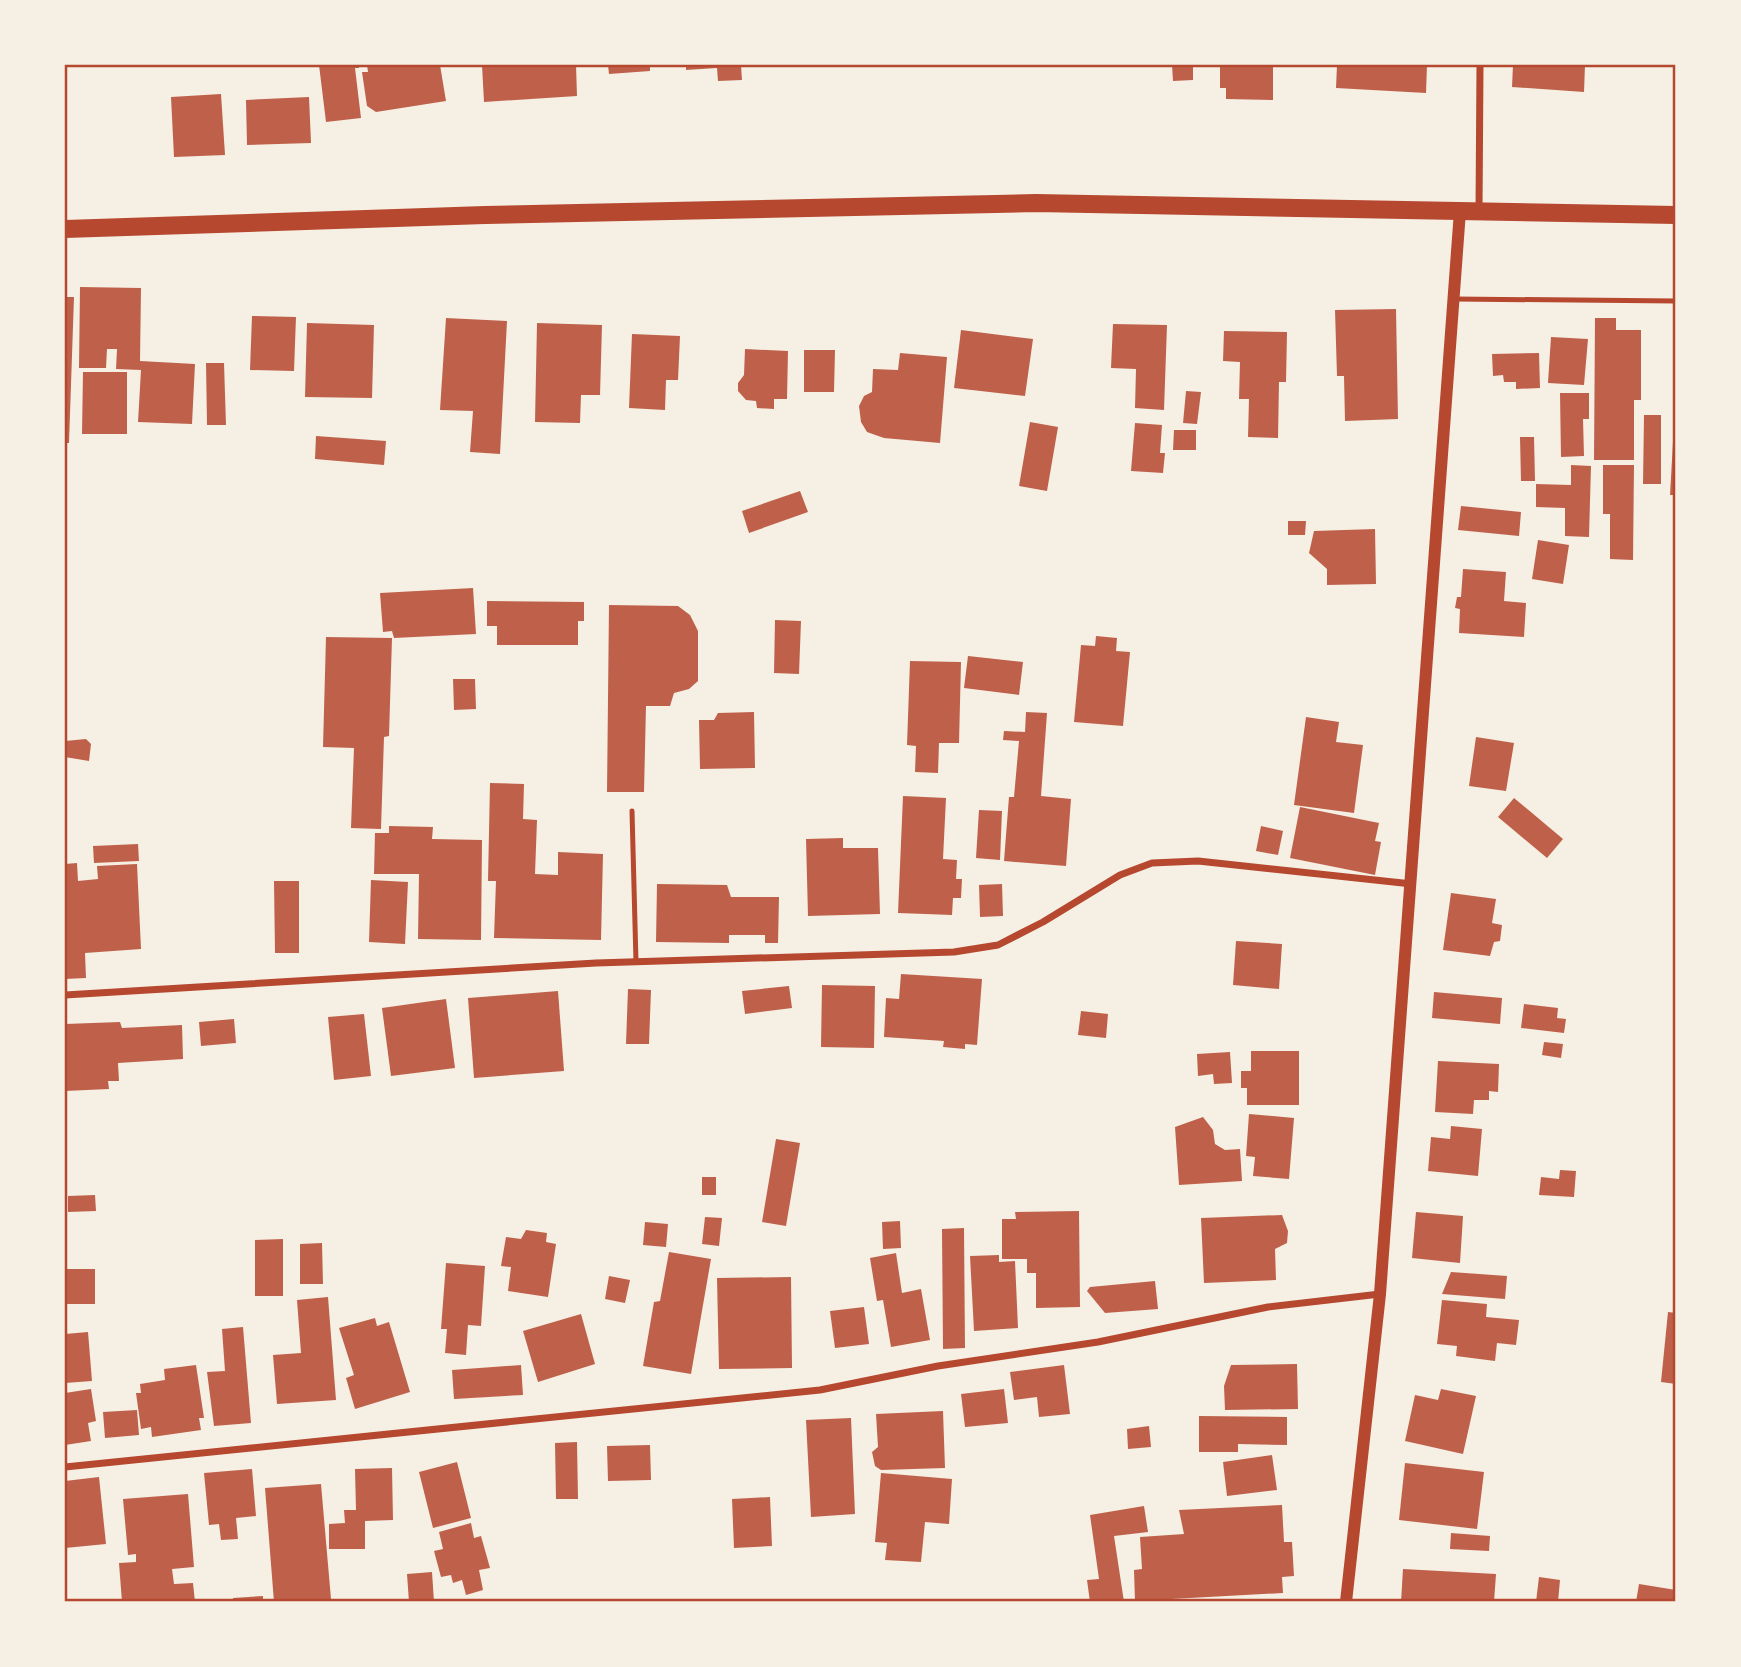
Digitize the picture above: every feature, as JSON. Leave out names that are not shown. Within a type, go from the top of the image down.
[{"type":"main road","points":[[65,229],[485,215],[1036,203],[1676,215]]},
{"type":"street","points":[[1479,212],[1480,65]]},
{"type":"street","points":[[1346,1602],[1380,1294],[1460,211]]},
{"type":"street","points":[[65,995],[636,962],[954,952],[998,944],[1043,922],[1120,875],[1152,863],[1199,861],[1412,884]]},
{"type":"street","points":[[65,1467],[820,1390],[938,1366],[1098,1342],[1268,1307],[1380,1294]]},
{"type":"lane","points":[[1453,299],[1676,301]]},
{"type":"lane","points":[[632,811],[636,962]]},
{"type":"building","points":[[319,65],[359,65],[359,68],[355,68],[361,118],[326,122]]},
{"type":"building","points":[[367,65],[440,65],[446,101],[376,112],[367,106],[362,72],[368,72]]},
{"type":"building","points":[[482,65],[576,65],[577,96],[484,102]]},
{"type":"building","points":[[608,65],[650,65],[650,71],[609,74]]},
{"type":"building","points":[[686,65],[741,65],[742,80],[718,81],[717,68],[686,70]]},
{"type":"building","points":[[1172,65],[1193,65],[1193,80],[1173,81]]},
{"type":"building","points":[[1220,65],[1273,65],[1273,100],[1226,99],[1226,88],[1220,88]]},
{"type":"building","points":[[1337,65],[1427,65],[1426,93],[1336,88]]},
{"type":"building","points":[[1513,65],[1585,65],[1584,92],[1512,87]]},
{"type":"building","points":[[221,94],[225,155],[174,157],[171,97]]},
{"type":"building","points":[[309,97],[311,143],[247,145],[246,100]]},
{"type":"building","points":[[80,287],[141,288],[140,361],[195,364],[192,424],[138,422],[141,370],[116,369],[117,349],[107,349],[106,368],[79,368]]},
{"type":"building","points":[[65,297],[74,297],[69,443],[65,443]]},
{"type":"building","points":[[1396,309],[1398,419],[1345,421],[1344,376],[1337,376],[1335,310]]},
{"type":"building","points":[[252,316],[296,317],[294,371],[250,370]]},
{"type":"building","points":[[446,318],[507,321],[500,454],[470,452],[473,411],[440,410]]},
{"type":"building","points":[[1595,318],[1616,318],[1616,330],[1641,330],[1641,400],[1634,400],[1634,460],[1594,460]]},
{"type":"building","points":[[307,323],[374,325],[372,398],[305,397]]},
{"type":"building","points":[[537,323],[602,325],[600,395],[581,395],[580,423],[535,422]]},
{"type":"building","points":[[1113,324],[1167,325],[1164,410],[1135,408],[1136,369],[1111,368]]},
{"type":"building","points":[[961,330],[1033,339],[1025,396],[954,388]]},
{"type":"building","points":[[1224,331],[1287,332],[1286,382],[1279,382],[1278,438],[1248,437],[1249,399],[1239,399],[1240,362],[1223,361]]},
{"type":"building","points":[[632,334],[680,336],[678,380],[666,380],[665,410],[629,408]]},
{"type":"building","points":[[1551,337],[1588,339],[1584,385],[1548,383]]},
{"type":"building","points":[[745,349],[788,351],[787,399],[774,399],[774,409],[757,408],[756,401],[746,400],[738,391],[738,383],[744,375]]},
{"type":"building","points":[[804,350],[835,350],[834,392],[804,392]]},
{"type":"building","points":[[900,353],[947,357],[940,443],[884,438],[867,432],[861,422],[859,406],[864,396],[872,392],[873,369],[898,370]]},
{"type":"building","points":[[1539,353],[1540,388],[1516,389],[1516,382],[1504,382],[1503,375],[1493,376],[1492,354]]},
{"type":"building","points":[[206,363],[224,363],[226,425],[207,425]]},
{"type":"building","points":[[83,372],[127,372],[127,434],[82,434]]},
{"type":"building","points":[[1186,391],[1201,392],[1197,424],[1183,423]]},
{"type":"building","points":[[1560,393],[1589,393],[1589,419],[1583,419],[1584,456],[1561,457]]},
{"type":"building","points":[[1644,415],[1661,415],[1661,484],[1643,484]]},
{"type":"building","points":[[1030,422],[1058,427],[1047,491],[1019,486]]},
{"type":"building","points":[[1135,423],[1162,425],[1160,453],[1165,453],[1163,473],[1131,471]]},
{"type":"building","points":[[1674,424],[1676,495],[1670,495]]},
{"type":"building","points":[[1174,430],[1196,430],[1196,450],[1173,450]]},
{"type":"building","points":[[316,436],[386,441],[384,465],[315,459]]},
{"type":"building","points":[[1520,437],[1534,437],[1535,481],[1521,481]]},
{"type":"building","points":[[1571,465],[1591,466],[1589,537],[1565,536],[1565,508],[1536,507],[1536,484],[1571,485]]},
{"type":"building","points":[[1603,465],[1634,465],[1633,560],[1610,559],[1610,514],[1603,514]]},
{"type":"building","points":[[800,491],[808,512],[749,533],[742,511]]},
{"type":"building","points":[[1461,506],[1521,512],[1519,536],[1458,530]]},
{"type":"building","points":[[1288,521],[1306,521],[1305,535],[1288,535]]},
{"type":"building","points":[[1375,529],[1376,584],[1327,585],[1327,569],[1309,553],[1314,531]]},
{"type":"building","points":[[1538,540],[1569,545],[1563,584],[1532,579]]},
{"type":"building","points":[[1463,569],[1506,572],[1504,601],[1526,603],[1524,637],[1459,633],[1460,609],[1455,608],[1457,597],[1461,597]]},
{"type":"building","points":[[473,588],[476,634],[394,638],[392,631],[383,632],[380,593]]},
{"type":"building","points":[[487,601],[584,602],[584,621],[578,621],[578,645],[497,645],[497,626],[487,626]]},
{"type":"building","points":[[609,605],[678,606],[690,615],[698,631],[698,681],[689,689],[674,693],[670,706],[646,706],[644,792],[607,792]]},
{"type":"building","points":[[775,620],[801,621],[799,674],[774,673]]},
{"type":"building","points":[[1096,636],[1117,638],[1116,651],[1130,652],[1123,726],[1074,722],[1081,645],[1095,646]]},
{"type":"building","points":[[326,637],[392,638],[389,736],[384,737],[381,829],[351,828],[354,748],[323,747]]},
{"type":"building","points":[[968,656],[1023,662],[1019,695],[964,688]]},
{"type":"building","points":[[910,661],[961,662],[959,743],[939,743],[938,773],[915,772],[916,746],[907,745]]},
{"type":"building","points":[[453,679],[475,679],[476,709],[454,710]]},
{"type":"building","points":[[754,712],[755,768],[700,769],[699,720],[714,720],[718,713]]},
{"type":"building","points":[[1026,712],[1047,713],[1041,796],[1071,799],[1066,866],[1004,861],[1009,797],[1014,797],[1019,741],[1003,740],[1004,731],[1025,732]]},
{"type":"building","points":[[1306,717],[1339,722],[1336,742],[1363,745],[1354,813],[1294,805]]},
{"type":"building","points":[[1476,737],[1514,743],[1506,791],[1469,786]]},
{"type":"building","points":[[86,739],[91,744],[89,761],[65,757],[65,741]]},
{"type":"building","points":[[490,783],[524,784],[523,819],[537,820],[535,874],[558,875],[558,852],[603,854],[601,940],[494,938],[496,881],[488,881]]},
{"type":"building","points":[[903,796],[946,798],[943,859],[957,860],[956,879],[962,879],[961,898],[953,898],[952,915],[898,913]]},
{"type":"building","points":[[1514,798],[1563,839],[1547,858],[1498,817]]},
{"type":"building","points":[[1300,807],[1379,823],[1375,841],[1381,842],[1375,875],[1290,858]]},
{"type":"building","points":[[979,810],[1002,811],[1000,860],[976,858]]},
{"type":"building","points":[[389,826],[433,827],[432,839],[482,840],[481,940],[418,939],[419,874],[374,874],[375,833],[389,833]]},
{"type":"building","points":[[1261,826],[1283,831],[1278,855],[1256,851]]},
{"type":"building","points":[[843,838],[843,848],[878,848],[880,914],[808,916],[806,839]]},
{"type":"building","points":[[138,844],[139,861],[94,863],[93,846]]},
{"type":"building","points":[[77,863],[78,881],[98,879],[97,866],[137,864],[141,949],[85,953],[86,978],[65,979],[65,864]]},
{"type":"building","points":[[371,880],[408,882],[405,944],[369,942]]},
{"type":"building","points":[[274,881],[299,881],[299,953],[275,953]]},
{"type":"building","points":[[657,884],[727,885],[731,897],[779,897],[778,943],[765,943],[765,935],[729,935],[729,943],[656,942]]},
{"type":"building","points":[[1002,884],[1003,916],[980,917],[979,885]]},
{"type":"building","points":[[1451,893],[1496,899],[1492,923],[1502,925],[1500,941],[1494,942],[1490,956],[1443,950]]},
{"type":"building","points":[[1236,941],[1282,944],[1279,989],[1233,985]]},
{"type":"building","points":[[901,974],[982,979],[977,1045],[965,1044],[965,1049],[943,1047],[944,1041],[884,1037],[886,998],[899,999]]},
{"type":"building","points":[[822,985],[875,986],[874,1048],[821,1047]]},
{"type":"building","points":[[789,986],[792,1008],[745,1014],[742,991]]},
{"type":"building","points":[[628,989],[651,990],[649,1044],[626,1044]]},
{"type":"building","points":[[558,991],[564,1071],[474,1078],[468,998]]},
{"type":"building","points":[[1434,992],[1502,998],[1500,1024],[1432,1018]]},
{"type":"building","points":[[446,999],[455,1068],[391,1076],[382,1008]]},
{"type":"building","points":[[1524,1004],[1558,1008],[1557,1018],[1566,1019],[1564,1033],[1521,1028]]},
{"type":"building","points":[[1081,1011],[1108,1014],[1106,1038],[1078,1035]]},
{"type":"building","points":[[364,1014],[371,1076],[334,1080],[328,1017]]},
{"type":"building","points":[[234,1019],[236,1043],[201,1046],[199,1022]]},
{"type":"building","points":[[120,1022],[122,1028],[182,1025],[183,1059],[118,1063],[119,1081],[108,1081],[109,1089],[65,1091],[65,1024]]},
{"type":"building","points":[[1544,1042],[1563,1044],[1561,1058],[1542,1055]]},
{"type":"building","points":[[1251,1051],[1299,1051],[1299,1105],[1247,1105],[1247,1088],[1241,1088],[1241,1071],[1251,1071]]},
{"type":"building","points":[[1230,1052],[1232,1083],[1214,1084],[1213,1074],[1198,1076],[1197,1054]]},
{"type":"building","points":[[1438,1061],[1499,1064],[1498,1092],[1489,1091],[1489,1100],[1474,1100],[1473,1114],[1435,1112]]},
{"type":"building","points":[[1249,1114],[1294,1118],[1289,1179],[1253,1176],[1255,1157],[1246,1156]]},
{"type":"building","points":[[1203,1117],[1213,1130],[1215,1144],[1225,1150],[1240,1149],[1242,1181],[1179,1185],[1175,1127]]},
{"type":"building","points":[[1451,1126],[1482,1129],[1478,1176],[1428,1171],[1431,1137],[1450,1139]]},
{"type":"building","points":[[776,1139],[800,1143],[786,1226],[762,1222]]},
{"type":"building","points":[[1560,1170],[1576,1171],[1574,1197],[1539,1195],[1541,1177],[1559,1179]]},
{"type":"building","points":[[702,1177],[716,1177],[716,1195],[702,1195]]},
{"type":"building","points":[[95,1195],[96,1211],[68,1212],[68,1196]]},
{"type":"building","points":[[1079,1211],[1080,1307],[1036,1308],[1036,1273],[1027,1273],[1027,1259],[1002,1259],[1002,1219],[1016,1219],[1015,1212]]},
{"type":"building","points":[[1416,1212],[1463,1216],[1460,1263],[1412,1258]]},
{"type":"building","points":[[1282,1215],[1288,1231],[1287,1243],[1275,1249],[1276,1280],[1204,1283],[1201,1218]]},
{"type":"building","points":[[705,1217],[722,1218],[719,1246],[702,1244]]},
{"type":"building","points":[[900,1221],[901,1248],[883,1249],[882,1222]]},
{"type":"building","points":[[645,1222],[668,1224],[666,1247],[643,1245]]},
{"type":"building","points":[[964,1228],[965,1348],[943,1349],[942,1229]]},
{"type":"building","points":[[526,1230],[547,1233],[546,1242],[556,1244],[548,1297],[508,1291],[511,1267],[501,1266],[506,1237],[521,1239]]},
{"type":"building","points":[[283,1239],[283,1296],[255,1296],[255,1240]]},
{"type":"building","points":[[322,1243],[323,1284],[300,1284],[300,1244]]},
{"type":"building","points":[[669,1252],[711,1259],[691,1374],[643,1366],[654,1302],[660,1301]]},
{"type":"building","points":[[896,1253],[902,1293],[921,1289],[930,1340],[891,1347],[883,1300],[877,1301],[870,1258]]},
{"type":"building","points":[[999,1255],[999,1262],[1015,1261],[1018,1328],[974,1331],[970,1256]]},
{"type":"building","points":[[446,1263],[485,1266],[481,1326],[468,1325],[466,1355],[445,1353],[447,1329],[441,1329]]},
{"type":"building","points":[[65,1269],[95,1269],[95,1304],[65,1304]]},
{"type":"building","points":[[1451,1272],[1507,1276],[1505,1299],[1442,1294]]},
{"type":"building","points":[[609,1276],[630,1280],[625,1303],[605,1299]]},
{"type":"building","points":[[791,1277],[792,1368],[719,1369],[717,1278]]},
{"type":"building","points":[[1155,1281],[1158,1309],[1105,1313],[1087,1291],[1090,1287]]},
{"type":"building","points":[[328,1297],[336,1400],[277,1404],[273,1355],[301,1353],[297,1300]]},
{"type":"building","points":[[1442,1300],[1487,1304],[1486,1317],[1519,1320],[1516,1345],[1497,1343],[1495,1361],[1456,1356],[1457,1346],[1437,1344]]},
{"type":"building","points":[[864,1307],[869,1344],[835,1348],[830,1311]]},
{"type":"building","points":[[1668,1312],[1676,1313],[1676,1384],[1661,1382]]},
{"type":"building","points":[[581,1314],[595,1364],[538,1382],[523,1331]]},
{"type":"building","points":[[375,1318],[377,1326],[389,1322],[410,1392],[355,1409],[346,1378],[354,1375],[339,1328]]},
{"type":"building","points":[[243,1327],[251,1423],[214,1426],[207,1372],[225,1371],[222,1329]]},
{"type":"building","points":[[88,1332],[92,1381],[65,1383],[65,1334]]},
{"type":"building","points":[[1297,1364],[1298,1409],[1225,1410],[1224,1386],[1231,1365]]},
{"type":"building","points":[[196,1365],[204,1418],[199,1418],[201,1430],[152,1437],[151,1427],[141,1429],[136,1393],[141,1393],[140,1384],[165,1380],[164,1369]]},
{"type":"building","points":[[521,1365],[523,1395],[454,1399],[452,1370]]},
{"type":"building","points":[[1064,1365],[1070,1414],[1039,1417],[1037,1397],[1014,1400],[1010,1372]]},
{"type":"building","points":[[91,1389],[96,1421],[88,1423],[91,1441],[65,1445],[65,1393]]},
{"type":"building","points":[[1004,1389],[1008,1423],[965,1427],[961,1394]]},
{"type":"building","points":[[1441,1389],[1476,1396],[1463,1454],[1405,1441],[1415,1395],[1438,1400]]},
{"type":"building","points":[[137,1410],[139,1435],[105,1438],[103,1412]]},
{"type":"building","points":[[943,1411],[945,1468],[881,1470],[875,1466],[872,1452],[878,1447],[876,1414]]},
{"type":"building","points":[[1199,1416],[1287,1417],[1287,1445],[1238,1444],[1238,1452],[1199,1452]]},
{"type":"building","points":[[851,1418],[855,1514],[811,1517],[806,1420]]},
{"type":"building","points":[[1149,1426],[1151,1447],[1128,1449],[1127,1429]]},
{"type":"building","points":[[577,1442],[578,1499],[556,1499],[555,1443]]},
{"type":"building","points":[[650,1445],[651,1480],[608,1481],[607,1446]]},
{"type":"building","points":[[1272,1455],[1277,1490],[1227,1496],[1223,1462]]},
{"type":"building","points":[[457,1462],[471,1518],[433,1528],[419,1472]]},
{"type":"building","points":[[1405,1463],[1484,1472],[1477,1529],[1399,1520]]},
{"type":"building","points":[[392,1468],[393,1520],[365,1521],[365,1549],[329,1549],[329,1524],[345,1523],[344,1510],[356,1510],[355,1469]]},
{"type":"building","points":[[252,1469],[256,1516],[236,1518],[238,1539],[221,1540],[219,1524],[209,1525],[204,1473]]},
{"type":"building","points":[[881,1473],[952,1479],[949,1524],[925,1522],[921,1562],[885,1560],[887,1543],[875,1542]]},
{"type":"building","points":[[99,1477],[106,1544],[65,1548],[65,1481]]},
{"type":"building","points":[[321,1484],[331,1599],[274,1602],[265,1488]]},
{"type":"building","points":[[188,1494],[194,1567],[172,1569],[174,1584],[193,1583],[195,1602],[122,1602],[119,1563],[136,1562],[136,1554],[128,1555],[123,1499]]},
{"type":"building","points":[[770,1497],[772,1546],[734,1548],[732,1499]]},
{"type":"building","points":[[1282,1505],[1284,1542],[1292,1542],[1294,1576],[1282,1577],[1283,1593],[1135,1601],[1134,1570],[1142,1569],[1140,1537],[1184,1534],[1179,1510]]},
{"type":"building","points":[[1144,1506],[1148,1532],[1114,1536],[1124,1602],[1090,1602],[1087,1580],[1099,1579],[1090,1515]]},
{"type":"building","points":[[471,1523],[474,1538],[481,1536],[490,1568],[479,1570],[483,1590],[466,1595],[462,1580],[453,1583],[451,1575],[441,1577],[434,1551],[443,1549],[439,1532]]},
{"type":"building","points":[[1451,1533],[1490,1536],[1489,1551],[1450,1549]]},
{"type":"building","points":[[1403,1569],[1496,1574],[1494,1602],[1401,1602]]},
{"type":"building","points":[[432,1572],[434,1602],[409,1602],[407,1574]]},
{"type":"building","points":[[1539,1577],[1560,1580],[1558,1602],[1536,1602]]},
{"type":"building","points":[[1639,1584],[1676,1590],[1676,1602],[1636,1602]]},
{"type":"building","points":[[263,1596],[263,1602],[233,1602],[233,1598]]}]
